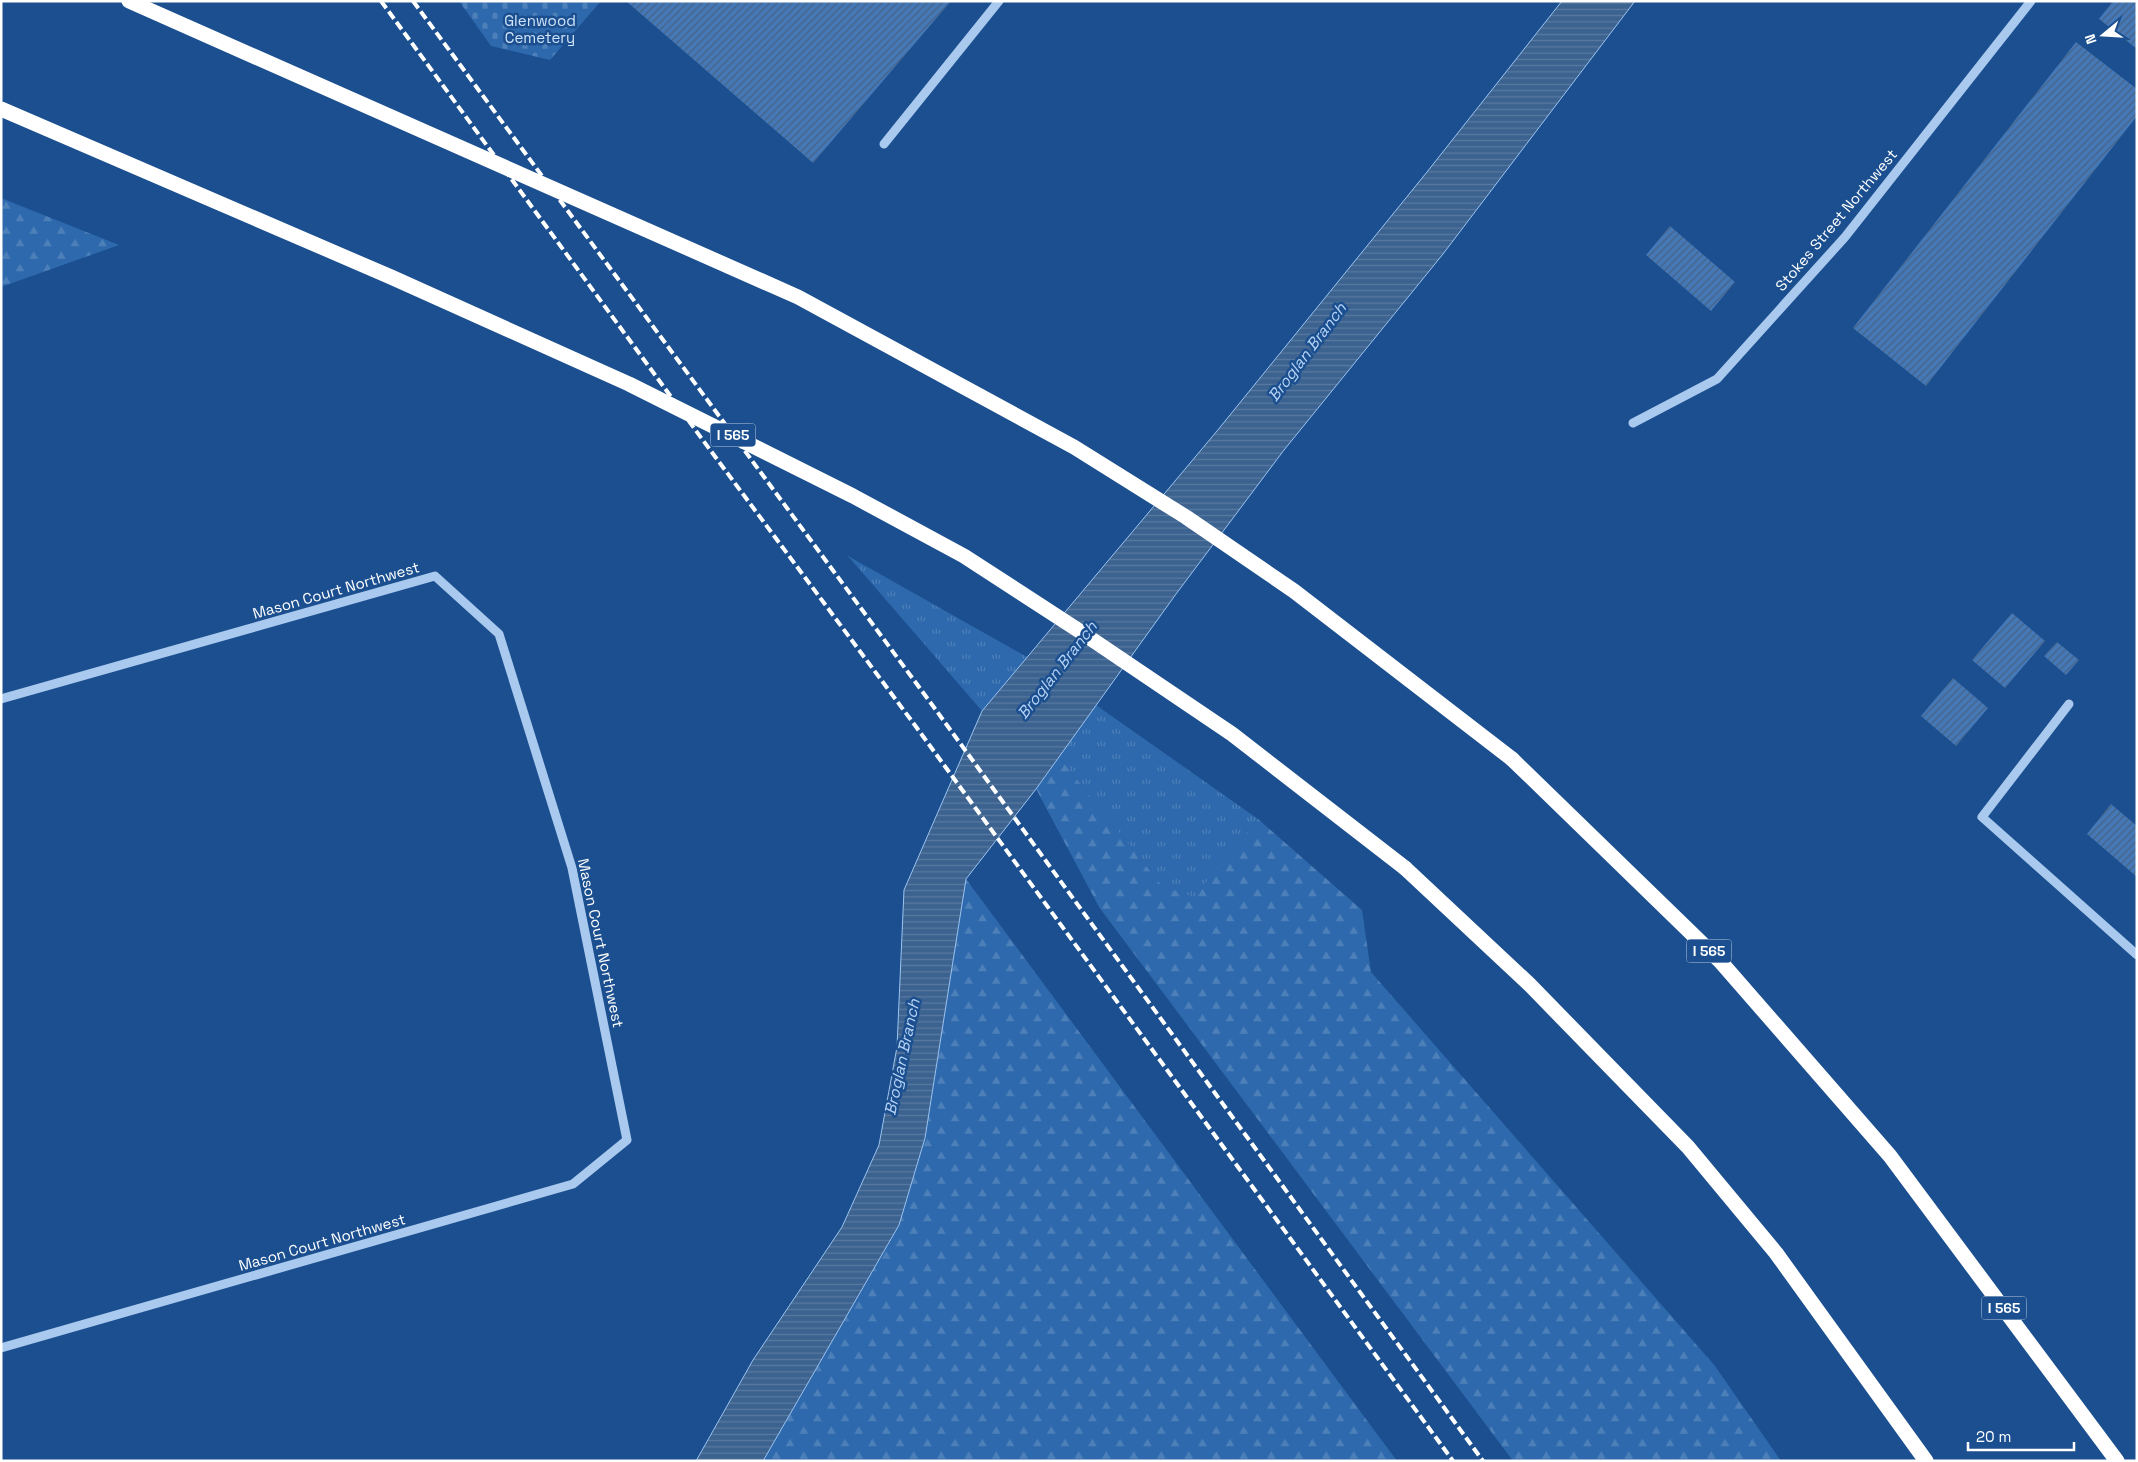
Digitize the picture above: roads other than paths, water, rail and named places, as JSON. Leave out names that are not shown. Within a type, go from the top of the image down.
[{"type":"highway","name":"I 565","points":[[128,1],[798,297],[1065,442],[1186,517],[1294,591],[1512,760],[1720,961],[1890,1156],[2117,1461]]},
{"type":"highway","name":"I 565","points":[[1,109],[391,277],[630,384],[853,496],[964,556],[1232,734],[1405,868],[1529,984],[1688,1147],[1776,1253],[1926,1461]]},
{"type":"street","points":[[884,144],[999,1]]},
{"type":"street","name":"Stokes Street Northwest","points":[[1633,424],[1717,379],[1844,237],[2031,1]]},
{"type":"street","name":"Mason Court Northwest","points":[[1,699],[436,576],[499,634],[572,868],[627,1140],[573,1184],[1,1348]]},
{"type":"street","points":[[2069,704],[1982,817],[2137,955]]},
{"type":"water","name":"Broglan Branch","points":[[1562,1],[1635,1],[1443,254],[1284,450],[1176,594],[1036,789],[966,879],[925,1138],[899,1225],[763,1461],[696,1461],[753,1360],[842,1227],[879,1145],[897,1047],[904,890],[982,711],[1217,431],[1427,172]]},
{"type":"railway","points":[[381,1],[702,439],[914,724],[1453,1461]]},
{"type":"railway","points":[[413,1],[933,706],[1483,1461]]},
{"type":"park label","name":"Glenwood Cemetery","points":[[540,28]]}]
